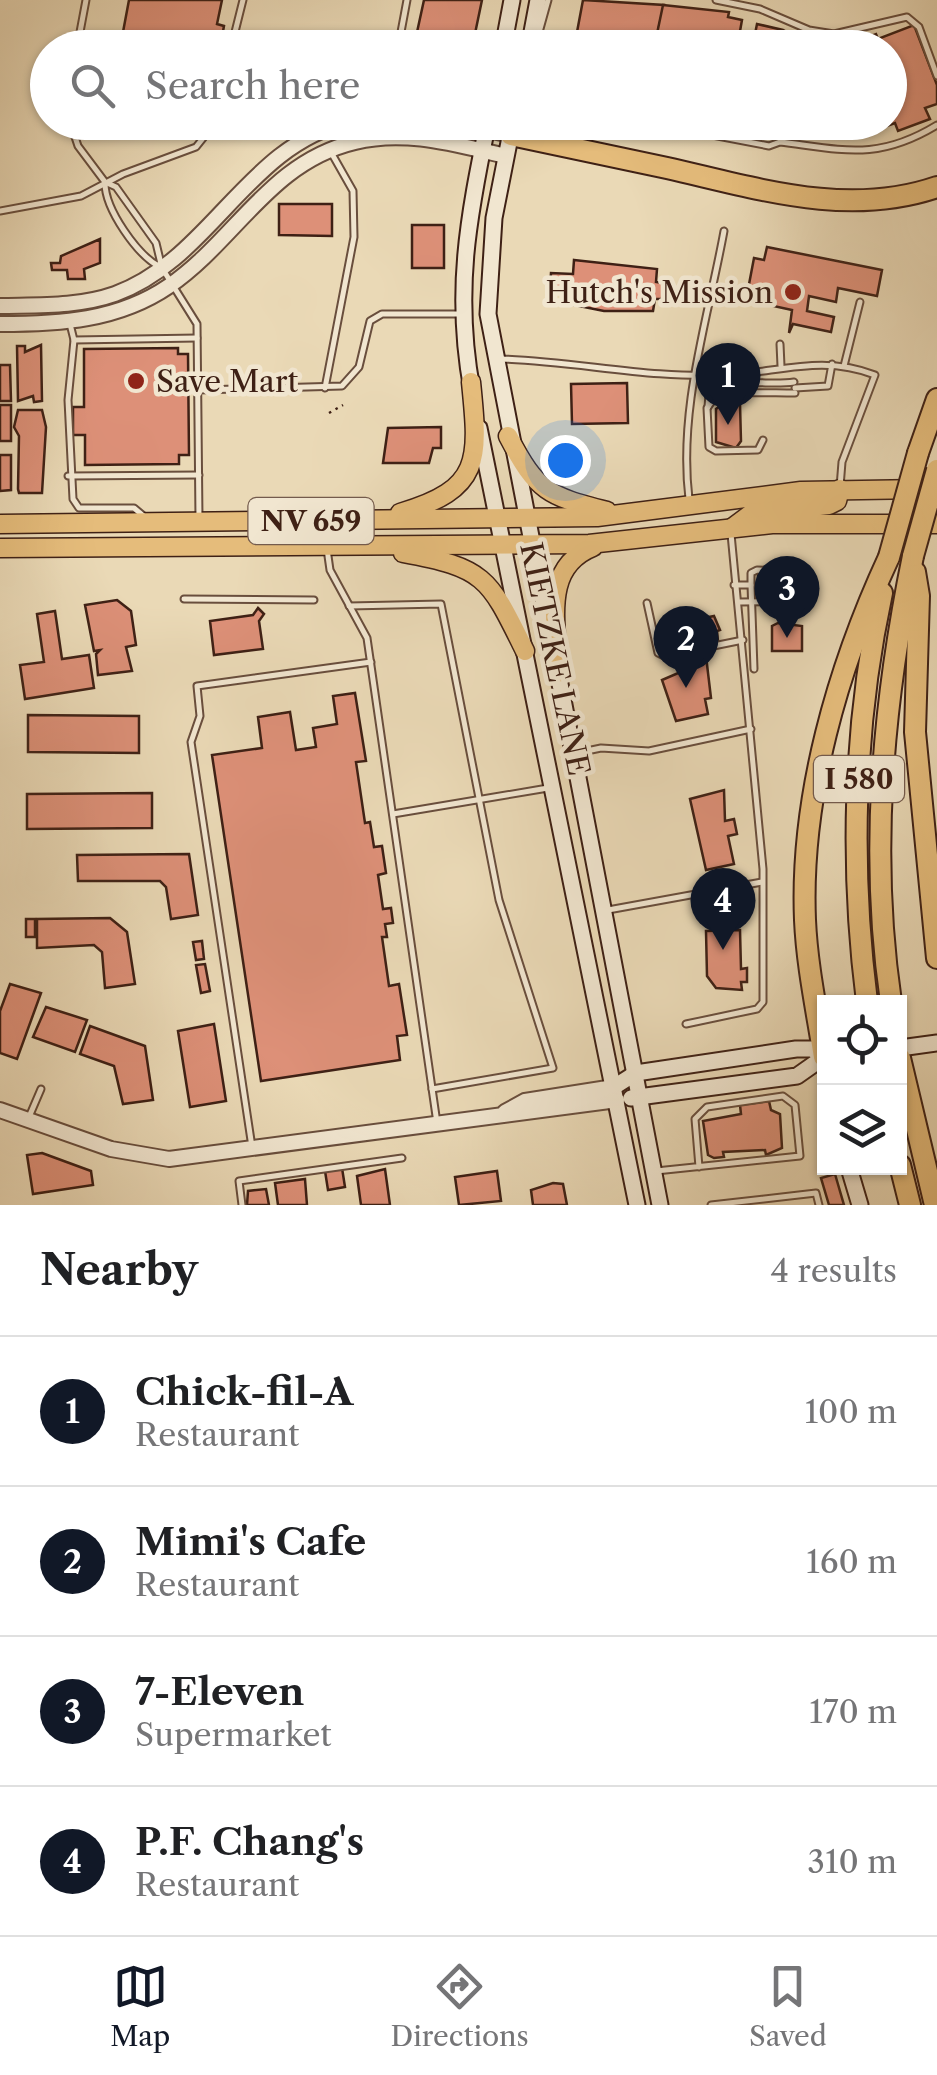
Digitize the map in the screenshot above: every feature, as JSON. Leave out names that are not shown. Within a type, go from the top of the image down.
[{"type":"highway","points":[[520,140],[767,192],[838,202],[893,198],[937,186]]},
{"type":"highway","name":"I 580","points":[[866,995],[858,896],[858,792],[868,674],[889,557],[937,399]]},
{"type":"highway","name":"I 580","points":[[890,995],[882,885],[882,778],[890,684],[913,556],[937,470]]},
{"type":"highway","points":[[913,556],[919,596],[914,732],[937,958]]},
{"type":"highway","points":[[817,1006],[805,918],[811,819],[849,653],[889,557]]},
{"type":"highway","points":[[905,1085],[934,1205]]},
{"type":"highway","points":[[902,1175],[910,1205]]},
{"type":"main road","points":[[506,30],[512,0]]},
{"type":"main road","points":[[533,30],[538,0]]},
{"type":"main road","name":"KIETZKE LANE","points":[[484,140],[464,246],[462,314],[471,382],[637,1205]]},
{"type":"main road","name":"KIETZKE LANE","points":[[510,140],[488,270],[494,359],[660,1205]]},
{"type":"main road","points":[[374,520],[442,499],[467,477],[476,430],[471,382]]},
{"type":"main road","points":[[508,436],[542,490],[557,500],[622,515]]},
{"type":"main road","points":[[732,528],[752,513],[829,505],[836,501],[840,489]]},
{"type":"main road","name":"NV 659","points":[[0,524],[622,515],[840,489],[937,489]]},
{"type":"main road","points":[[22,548],[68,538],[192,535],[200,530],[199,522]]},
{"type":"main road","name":"NV 659","points":[[0,548],[604,543],[732,528],[937,524]]},
{"type":"main road","points":[[558,673],[555,586],[569,561],[604,543]]},
{"type":"main road","points":[[333,546],[453,562],[482,577],[499,598],[525,651]]},
{"type":"main road","points":[[907,1047],[937,1043]]},
{"type":"main road","points":[[616,1094],[636,1073],[798,1048],[817,1055]]},
{"type":"main road","points":[[616,1094],[640,1097],[797,1076],[817,1063]]},
{"type":"main road","points":[[851,1175],[860,1205]]},
{"type":"street","points":[[0,306],[61,305],[133,286],[198,240],[272,160],[304,140]]},
{"type":"street","points":[[0,324],[70,324],[137,303],[172,284],[276,182],[330,150],[375,140]]},
{"type":"street","points":[[418,140],[482,150],[505,140]]},
{"type":"street","points":[[0,1110],[150,1158],[189,1158],[437,1124],[505,1112],[525,1101],[616,1094]]},
{"type":"lane","points":[[80,30],[86,0]]},
{"type":"lane","points":[[235,30],[243,0]]},
{"type":"lane","points":[[401,30],[407,0]]},
{"type":"lane","points":[[537,30],[548,0]]},
{"type":"lane","points":[[716,0],[760,9],[808,30]]},
{"type":"lane","points":[[851,30],[907,17],[919,27],[937,76]]},
{"type":"lane","points":[[907,139],[937,125]]},
{"type":"lane","points":[[76,140],[105,182],[111,205],[146,260],[162,268]]},
{"type":"lane","points":[[0,211],[62,203],[196,147],[202,140]]},
{"type":"lane","points":[[737,140],[862,154],[904,140]]},
{"type":"lane","points":[[325,388],[354,238],[353,191],[330,150]]},
{"type":"lane","points":[[105,182],[116,187],[156,243],[162,268],[197,324],[199,522]]},
{"type":"lane","points":[[690,506],[685,467],[694,374],[724,231]]},
{"type":"lane","points":[[844,366],[860,302]]},
{"type":"lane","points":[[198,390],[325,388],[352,380],[370,321],[382,314],[462,314]]},
{"type":"lane","points":[[70,324],[74,340],[68,400],[68,476],[78,508],[134,508],[152,522]]},
{"type":"lane","points":[[74,340],[197,338]]},
{"type":"lane","points":[[780,344],[781,366]]},
{"type":"lane","points":[[494,359],[725,376],[781,366],[832,364],[875,376],[842,462],[840,489]]},
{"type":"lane","points":[[763,440],[758,450],[716,451],[709,447],[708,408],[716,396],[751,389],[828,386],[832,364]]},
{"type":"lane","points":[[68,476],[200,475]]},
{"type":"lane","points":[[686,1024],[762,1006],[762,882],[732,528]]},
{"type":"lane","points":[[333,546],[330,570],[367,638],[437,1124]]},
{"type":"lane","points":[[740,602],[752,602],[808,602],[810,576],[806,571],[750,573],[752,602],[754,669]]},
{"type":"lane","points":[[734,585],[751,584]]},
{"type":"lane","points":[[184,600],[314,600]]},
{"type":"lane","points":[[647,602],[658,653],[664,656],[743,640]]},
{"type":"lane","points":[[349,606],[441,604],[500,900],[553,1068],[432,1089]]},
{"type":"lane","points":[[253,1150],[192,742],[200,716],[197,686],[370,662]]},
{"type":"lane","points":[[573,754],[601,748],[648,751],[751,730]]},
{"type":"lane","points":[[394,814],[554,787]]},
{"type":"lane","points":[[604,910],[762,882]]},
{"type":"lane","points":[[28,1120],[41,1089]]},
{"type":"lane","points":[[654,1172],[700,1167],[800,1156],[795,1105],[783,1096],[707,1107],[695,1118],[700,1167]]},
{"type":"lane","points":[[242,1205],[238,1180],[402,1158]]},
{"type":"lane","points":[[711,1205],[816,1193],[820,1205]]},
{"type":"path","points":[[329,413],[343,406]]},
{"type":"building","points":[[129,0],[222,0],[217,24],[224,26],[223,30],[123,30]]},
{"type":"building","points":[[424,0],[482,0],[476,30],[417,30]]},
{"type":"building","points":[[583,0],[664,5],[658,30],[577,30]]},
{"type":"building","points":[[663,5],[729,12],[728,17],[742,20],[740,30],[658,30]]},
{"type":"building","points":[[757,24],[783,30],[756,30]]},
{"type":"building","points":[[914,25],[937,85],[937,104],[925,108],[930,119],[907,128],[907,30],[901,30]]},
{"type":"building","points":[[279,204],[332,204],[332,236],[279,235]]},
{"type":"building","points":[[412,225],[444,225],[444,268],[412,268]]},
{"type":"building","points":[[100,239],[100,263],[84,269],[85,279],[68,279],[67,270],[52,270],[51,263],[60,263],[61,256]]},
{"type":"building","name":"Hutch's Mission","points":[[767,247],[882,270],[877,296],[838,288],[836,302],[809,296],[807,311],[834,317],[831,332],[793,324],[789,333],[792,310],[746,300],[754,258],[764,260]]},
{"type":"building","points":[[574,260],[657,269],[656,282],[663,283],[662,299],[655,299],[653,311],[604,311],[569,304],[571,289],[550,288],[551,273],[573,274]]},
{"type":"building","points":[[41,345],[42,401],[34,402],[33,396],[18,401],[17,346],[25,346],[25,352]]},
{"type":"building","name":"Save Mart","points":[[178,348],[178,354],[188,354],[189,455],[179,455],[179,464],[85,465],[85,435],[73,435],[73,407],[84,407],[84,349]]},
{"type":"building","points":[[0,365],[10,365],[11,401],[0,401]]},
{"type":"building","points":[[627,383],[628,423],[572,424],[571,384]]},
{"type":"building","points":[[723,404],[740,404],[741,441],[736,448],[716,442],[716,409]]},
{"type":"building","points":[[0,405],[11,405],[11,441],[0,441]]},
{"type":"building","points":[[18,410],[42,410],[46,427],[42,493],[19,493],[19,436],[14,427]]},
{"type":"building","points":[[441,427],[441,448],[433,448],[429,463],[383,463],[388,428]]},
{"type":"building","points":[[0,455],[11,455],[11,490],[0,491]]},
{"type":"building","points":[[758,574],[805,574],[805,596],[758,596]]},
{"type":"building","points":[[117,600],[131,611],[136,645],[126,647],[132,671],[98,675],[96,654],[100,650],[94,651],[85,605]]},
{"type":"building","points":[[258,608],[264,614],[259,621],[263,649],[214,655],[210,621],[253,615]]},
{"type":"building","points":[[55,611],[62,659],[89,655],[94,688],[25,699],[20,665],[44,662],[37,614]]},
{"type":"building","points":[[714,616],[720,630],[718,641],[676,649],[671,625]]},
{"type":"building","points":[[772,626],[802,626],[802,651],[772,651]]},
{"type":"building","points":[[706,656],[711,698],[705,699],[708,714],[676,721],[662,680],[683,671],[681,663]]},
{"type":"building","points":[[355,693],[366,761],[356,762],[365,823],[370,822],[374,847],[382,846],[386,873],[378,875],[383,909],[391,908],[393,923],[385,924],[387,937],[382,937],[389,986],[399,984],[407,1035],[397,1036],[400,1060],[261,1081],[212,755],[262,748],[258,717],[290,712],[296,750],[316,747],[313,728],[337,724],[333,696]]},
{"type":"building","points":[[28,715],[139,716],[139,753],[28,752]]},
{"type":"building","points":[[724,790],[725,821],[734,819],[737,834],[728,836],[734,864],[706,870],[690,799]]},
{"type":"building","points":[[152,793],[152,828],[27,829],[27,794]]},
{"type":"building","points":[[189,854],[198,915],[171,919],[166,887],[160,881],[78,881],[77,855]]},
{"type":"building","points":[[110,918],[127,932],[135,984],[105,988],[102,952],[94,945],[37,948],[37,919]]},
{"type":"building","points":[[26,919],[35,919],[35,937],[26,937]]},
{"type":"building","points":[[740,930],[741,969],[747,968],[747,982],[741,982],[742,990],[716,988],[707,976],[706,931]]},
{"type":"building","points":[[202,941],[204,959],[196,960],[193,942]]},
{"type":"building","points":[[205,964],[210,991],[201,993],[196,965]]},
{"type":"building","points":[[10,984],[41,993],[17,1059],[0,1053],[0,1011]]},
{"type":"building","points":[[46,1007],[87,1020],[75,1052],[33,1037]]},
{"type":"building","points":[[214,1024],[226,1101],[190,1107],[178,1031]]},
{"type":"building","points":[[90,1026],[145,1046],[153,1100],[123,1104],[114,1066],[80,1054]]},
{"type":"building","points":[[769,1101],[771,1110],[780,1114],[782,1148],[766,1155],[765,1150],[723,1152],[724,1157],[714,1158],[708,1155],[703,1121],[741,1114],[740,1105]]},
{"type":"building","points":[[42,1153],[91,1171],[93,1185],[33,1194],[27,1155]]},
{"type":"building","points":[[342,1168],[345,1187],[328,1190],[325,1171]]},
{"type":"building","points":[[385,1169],[390,1205],[361,1205],[357,1176]]},
{"type":"building","points":[[497,1171],[501,1201],[459,1205],[455,1177]]},
{"type":"building","points":[[835,1175],[844,1205],[829,1205],[821,1178]]},
{"type":"building","points":[[305,1179],[307,1205],[278,1205],[275,1183]]},
{"type":"building","points":[[563,1184],[567,1205],[533,1205],[531,1190]]},
{"type":"building","points":[[266,1189],[269,1205],[247,1205],[248,1191]]},
{"type":"place","name":"Hutch's Mission","points":[[793,292]]},
{"type":"place","name":"Save Mart","points":[[136,381]]},
{"type":"place","name":"Chick-fil-A","points":[[728,425]]},
{"type":"place","name":"7-Eleven","points":[[787,638]]},
{"type":"place","name":"Mimi's Cafe","points":[[686,688]]},
{"type":"place","name":"P.F. Chang's","points":[[723,950]]}]
